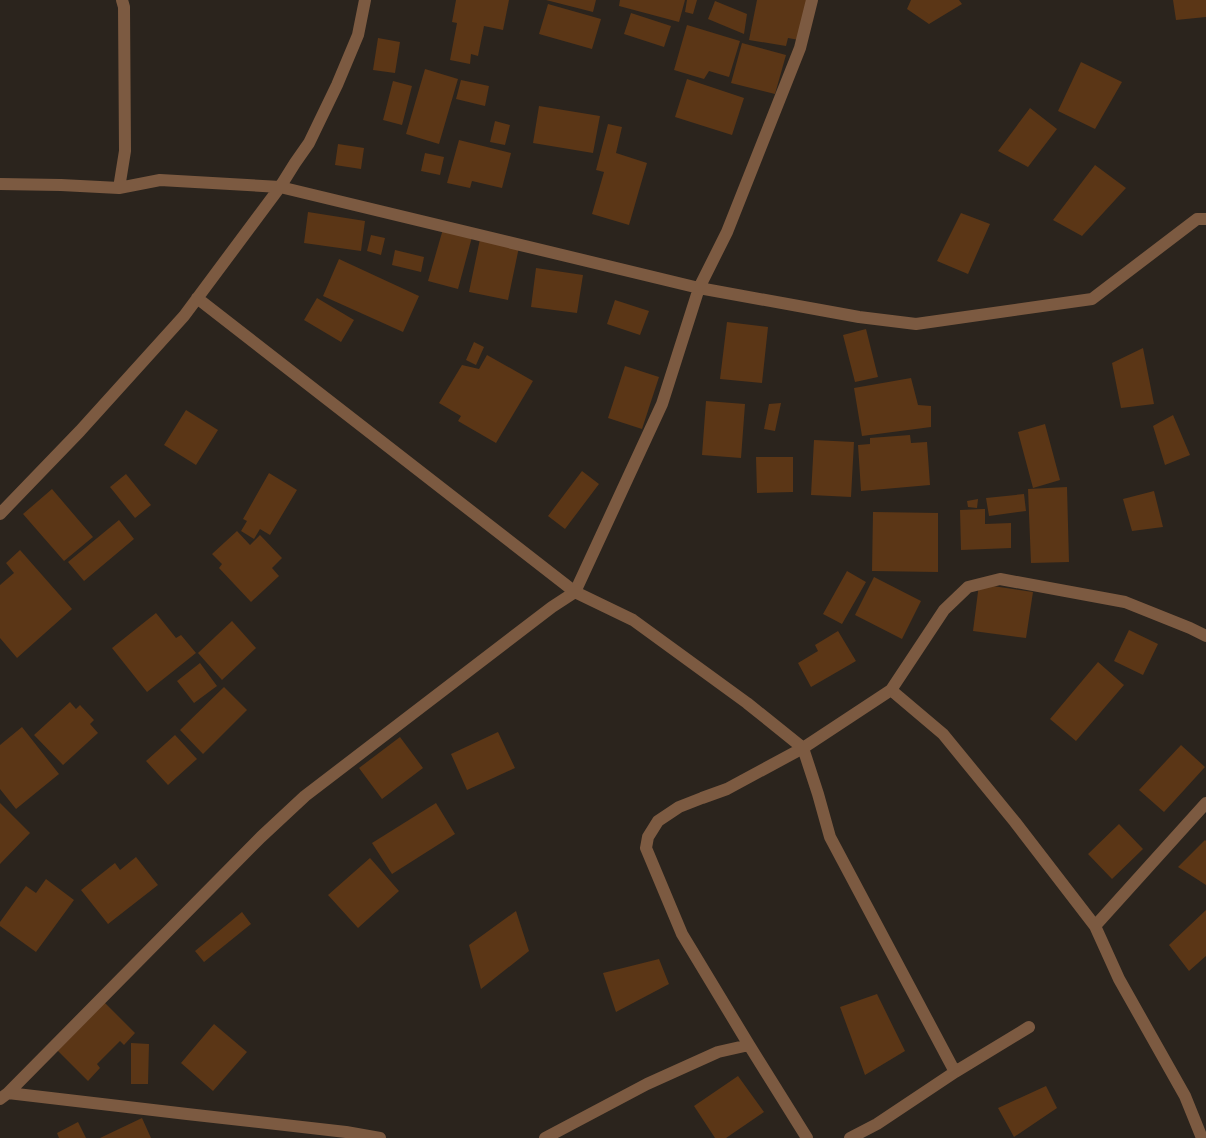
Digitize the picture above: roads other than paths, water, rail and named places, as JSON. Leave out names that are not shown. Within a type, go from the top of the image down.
[{"type":"street","points":[[119,188],[124,151],[124,7],[122,0]]},
{"type":"street","points":[[0,514],[80,431],[184,316],[280,187],[309,143],[338,85],[358,35],[365,0]]},
{"type":"street","points":[[4,1096],[261,837],[305,796],[552,607],[575,592],[662,404],[699,288],[728,232],[800,48],[812,0]]},
{"type":"street","points":[[0,184],[119,188],[160,180],[280,187],[699,288],[859,317],[916,324],[1092,299],[1197,219],[1206,219]]},
{"type":"street","points":[[197,298],[575,592],[633,620],[747,703],[803,748],[830,837],[955,1072]]},
{"type":"street","points":[[807,1138],[682,934],[646,848],[648,837],[658,821],[679,807],[727,789],[803,748],[891,690],[944,610],[968,587],[1000,579],[1125,602],[1206,636]]},
{"type":"street","points":[[891,690],[943,734],[1095,926],[1119,978],[1185,1096],[1202,1138]]},
{"type":"street","points":[[1095,926],[1206,803]]},
{"type":"street","points":[[850,1138],[877,1124],[955,1072],[1029,1027]]},
{"type":"street","points":[[545,1138],[647,1084],[718,1052],[750,1045]]},
{"type":"street","points":[[4,1096],[187,1114],[346,1132],[380,1138]]}]
